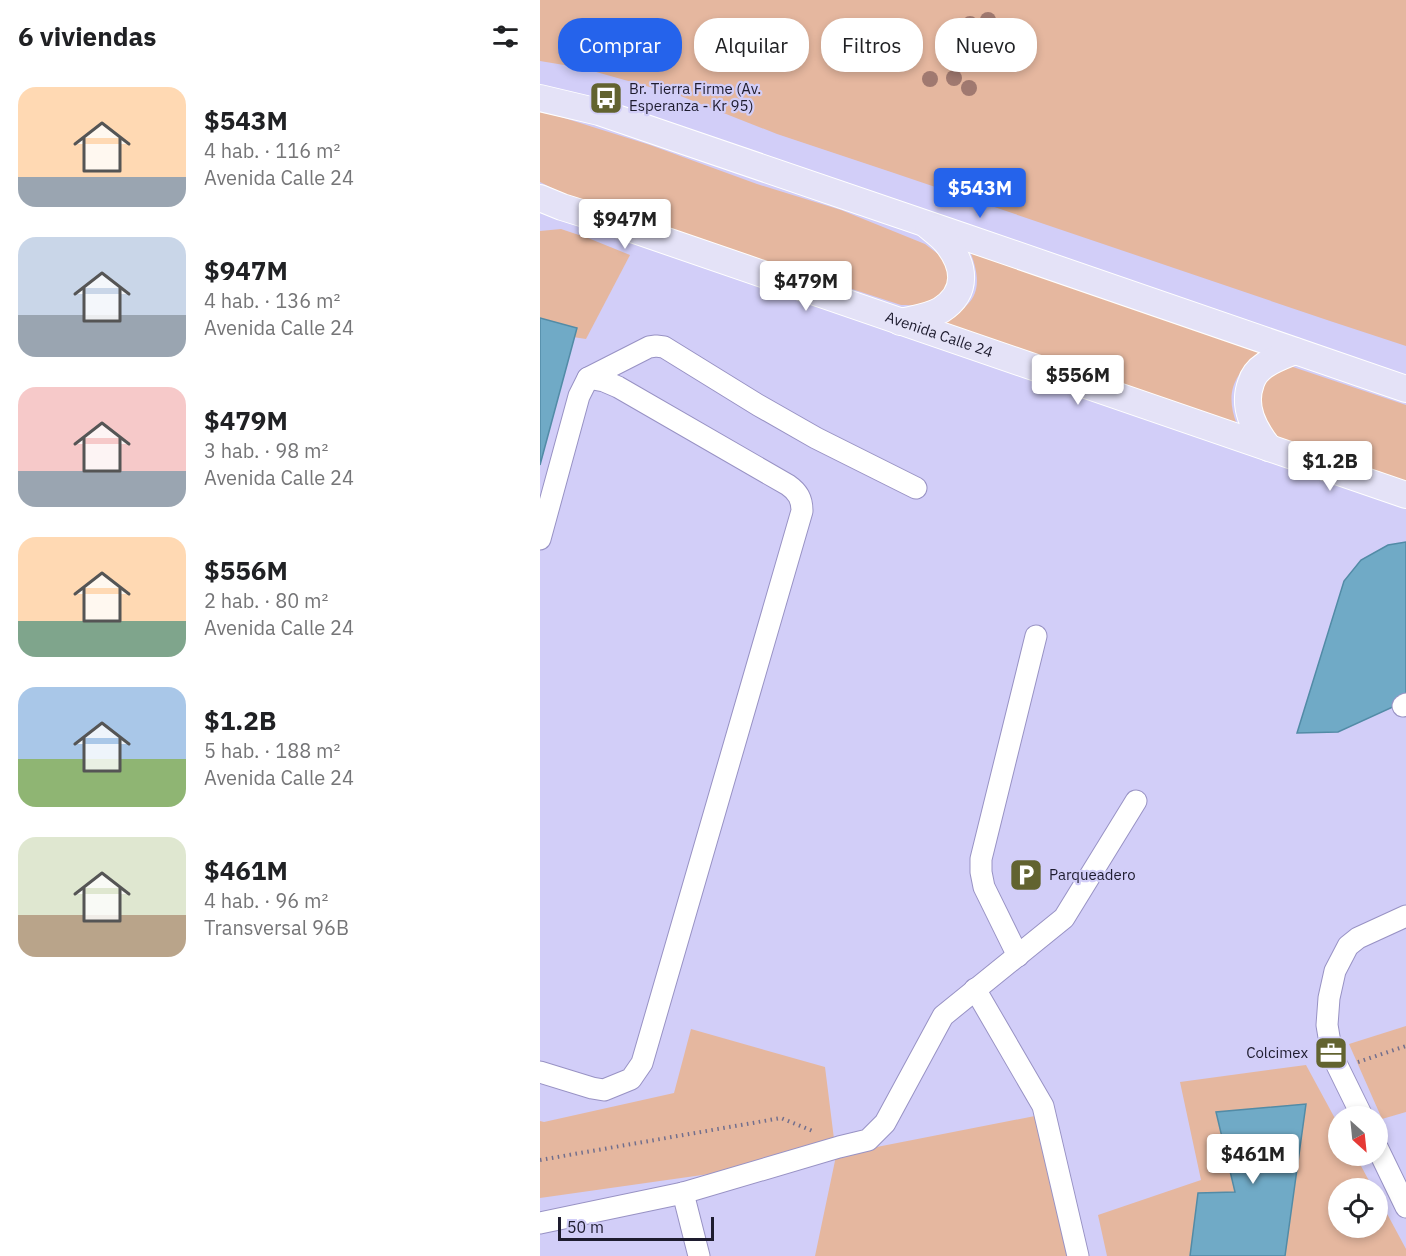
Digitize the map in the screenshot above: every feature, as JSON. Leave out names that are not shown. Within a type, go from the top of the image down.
[{"type":"main road","points":[[540,98],[599,112],[1406,389]]},
{"type":"main road","name":"Avenida Calle 24","points":[[547,205],[900,322],[1406,495]]},
{"type":"main road","points":[[900,322],[939,311],[952,301],[960,290],[962,277],[954,252],[945,240],[926,223]]},
{"type":"main road","points":[[1269,448],[1253,424],[1248,408],[1247,393],[1253,377],[1263,366],[1295,351]]},
{"type":"street","points":[[540,539],[579,396],[588,378],[649,347],[656,346],[664,347],[816,438],[916,488]]},
{"type":"street","points":[[540,1072],[604,1090],[631,1078],[642,1064],[802,511],[802,500],[788,485],[618,387],[588,378]]},
{"type":"street","points":[[1018,956],[984,887],[981,859],[1036,636]]},
{"type":"street","points":[[540,1223],[683,1193],[868,1140],[885,1123],[943,1016],[1064,918],[1136,801]]},
{"type":"street","points":[[1357,1106],[1332,1055],[1327,1025],[1329,998],[1335,971],[1348,946],[1358,938],[1406,916]]},
{"type":"street","points":[[975,989],[1043,1106],[1078,1256]]},
{"type":"street","points":[[1386,1166],[1406,1207]]},
{"type":"street","points":[[683,1193],[699,1256]]},
{"type":"path","points":[[1344,1078],[1358,1062],[1406,1046]]},
{"type":"path","points":[[540,1160],[781,1118],[817,1133],[839,1147]]},
{"type":"shaded area","points":[[540,0],[1406,0],[1406,346],[777,134],[678,95],[596,72],[682,72],[682,18],[558,18],[558,64],[540,61]]},
{"type":"shaded area","points":[[540,112],[650,145],[757,184],[841,210],[925,244],[942,257],[951,271],[948,282],[940,296],[929,303],[901,305],[562,193],[540,182]]},
{"type":"shaded area","points":[[561,229],[630,255],[586,339],[540,332],[540,231]]},
{"type":"shaded area","points":[[970,251],[1259,352],[1244,368],[1234,384],[1232,402],[1237,425],[940,323],[962,310],[974,295],[977,276]]},
{"type":"shaded area","points":[[1290,366],[1406,405],[1406,485],[1284,442],[1270,432],[1258,408],[1262,381]]},
{"type":"shaded area","points":[[1406,1026],[1406,1112],[1388,1117],[1388,1106],[1376,1106],[1349,1044]]},
{"type":"shaded area","points":[[691,1029],[825,1067],[836,1155],[1035,1116],[1069,1256],[815,1256],[836,1156],[540,1198],[540,1121],[674,1093]]},
{"type":"shaded area","points":[[1306,1065],[1328,1106],[1328,1166],[1361,1166],[1368,1178],[1328,1178],[1328,1238],[1388,1238],[1388,1215],[1406,1249],[1406,1256],[1107,1256],[1098,1215],[1201,1180],[1180,1082]]},
{"type":"building","points":[[540,318],[577,328],[540,465]]},
{"type":"building","points":[[1406,542],[1406,701],[1338,732],[1297,733],[1344,581],[1361,560],[1388,545]]},
{"type":"building","points":[[1306,1104],[1285,1256],[1190,1256],[1198,1193],[1235,1192],[1216,1112]]},
{"type":"place","name":"Br. Tierra Firme (Av. Esperanza - Kr 95)","points":[[606,98]]},
{"type":"place","name":"Parqueadero","points":[[1026,875]]},
{"type":"place","name":"Colcimex","points":[[1331,1053]]}]
